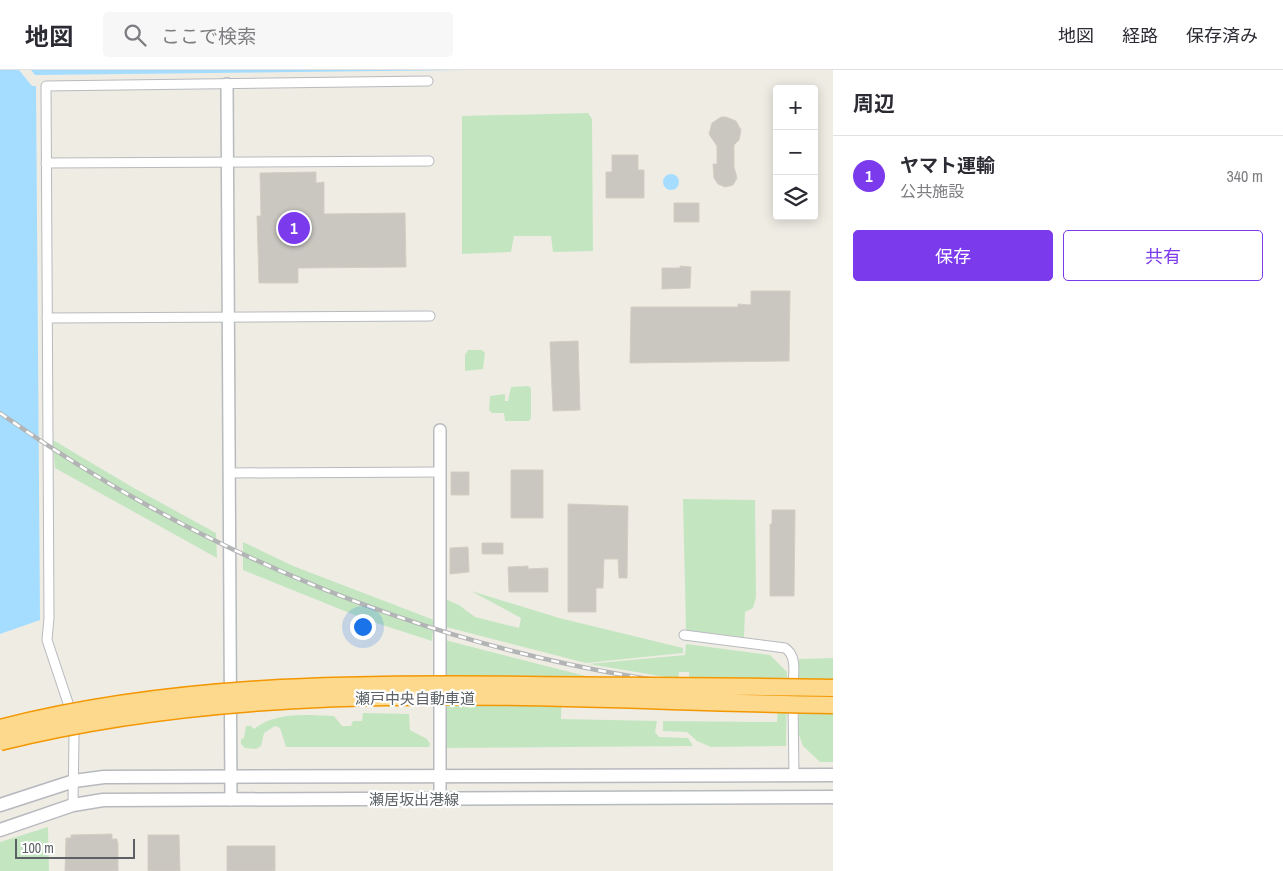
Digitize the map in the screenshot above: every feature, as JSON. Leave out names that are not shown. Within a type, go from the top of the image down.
[{"type":"highway","name":"瀬戸中央自動車道","points":[[0,728],[84,710],[160,699],[330,686],[429,684],[833,688]]},
{"type":"highway","name":"瀬戸中央自動車道","points":[[0,742],[85,724],[164,712],[247,704],[331,699],[505,698],[833,705]]},
{"type":"main road","name":"瀬居坂出港線","points":[[0,805],[74,781],[104,777],[833,774]]},
{"type":"main road","name":"瀬居坂出港線","points":[[0,830],[73,806],[104,800],[833,797]]},
{"type":"street","points":[[73,806],[72,719],[47,640],[49,618],[46,86],[428,82]]},
{"type":"street","points":[[226,84],[231,800]]},
{"type":"street","points":[[46,163],[429,161]]},
{"type":"street","points":[[47,318],[430,316]]},
{"type":"street","points":[[440,430],[440,799]]},
{"type":"street","points":[[229,473],[440,472]]},
{"type":"street","points":[[684,635],[785,648],[792,654],[794,775]]},
{"type":"green space","points":[[588,113],[592,119],[593,251],[553,252],[551,236],[514,236],[511,252],[462,254],[462,116]]},
{"type":"green space","points":[[468,350],[482,350],[485,353],[483,369],[465,371],[465,355]]},
{"type":"green space","points":[[528,386],[531,388],[531,418],[529,421],[505,421],[504,413],[492,413],[489,410],[490,396],[505,394],[505,401],[508,401],[511,387]]},
{"type":"green space","points":[[53,440],[132,487],[216,533],[217,558],[55,468]]},
{"type":"green space","points":[[683,499],[755,500],[756,597],[753,608],[745,612],[744,637],[686,630]]},
{"type":"green space","points":[[243,542],[293,566],[434,620],[432,641],[367,620],[243,570]]},
{"type":"green space","points":[[471,591],[559,618],[683,648],[683,653],[586,663],[446,627],[445,599],[459,605],[475,617],[519,628],[521,618]]},
{"type":"green space","points":[[445,640],[609,682],[562,681],[561,719],[657,721],[655,732],[659,737],[688,738],[693,746],[444,748]]},
{"type":"green space","points":[[686,644],[770,655],[787,672],[786,746],[711,747],[697,741],[687,732],[663,731],[663,721],[777,722],[779,681],[689,679],[689,672],[679,672],[678,679],[588,664],[685,655]]},
{"type":"green space","points":[[833,658],[833,762],[820,762],[803,746],[799,735],[799,659]]},
{"type":"green space","points":[[363,713],[409,714],[410,730],[427,739],[430,744],[429,747],[286,747],[280,728],[275,726],[264,733],[261,746],[256,749],[245,748],[241,744],[246,726],[251,726],[254,729],[272,719],[292,715],[334,716],[342,726],[351,726],[353,721],[362,721]]},
{"type":"green space","points":[[48,827],[49,871],[0,871],[0,842]]},
{"type":"water","points":[[0,70],[19,70],[32,86],[36,86],[40,620],[0,634]]},
{"type":"water","points":[[31,70],[467,70],[35,75]]},
{"type":"water","points":[[671,174],[677,176],[679,182],[677,188],[671,190],[665,188],[663,182],[665,176]]},
{"type":"building","points":[[721,117],[736,121],[741,130],[739,140],[734,145],[734,167],[737,178],[733,185],[725,187],[718,184],[714,178],[713,164],[717,164],[717,146],[709,134],[712,123]]},
{"type":"building","points":[[612,155],[638,155],[638,170],[644,170],[644,198],[606,198],[606,172],[612,172]]},
{"type":"building","points":[[316,172],[316,183],[324,182],[324,214],[405,213],[406,267],[298,268],[298,283],[259,283],[257,216],[261,216],[260,173]]},
{"type":"building","points":[[674,203],[699,203],[699,222],[674,222]]},
{"type":"building","points":[[680,266],[691,267],[690,288],[662,289],[662,268],[680,268]]},
{"type":"building","points":[[751,291],[790,291],[789,361],[630,363],[631,307],[738,307],[738,304],[751,305]]},
{"type":"building","points":[[578,341],[580,410],[553,411],[550,342]]},
{"type":"building","points":[[511,470],[543,470],[543,518],[511,518]]},
{"type":"building","points":[[451,472],[469,472],[469,495],[451,495]]},
{"type":"building","points":[[568,504],[628,506],[627,578],[619,578],[618,559],[604,559],[603,588],[596,588],[596,612],[568,612]]},
{"type":"building","points":[[772,510],[795,510],[794,596],[770,596],[770,524],[772,524]]},
{"type":"building","points":[[482,543],[503,543],[503,554],[482,554]]},
{"type":"building","points":[[468,547],[469,572],[450,574],[450,548]]},
{"type":"building","points":[[528,566],[528,569],[548,568],[548,592],[509,592],[508,567]]},
{"type":"building","points":[[112,834],[112,839],[117,839],[118,844],[118,871],[65,871],[66,838],[71,838],[71,835]]},
{"type":"building","points":[[148,835],[179,835],[180,871],[148,871]]},
{"type":"building","points":[[227,846],[275,846],[275,871],[227,871]]},
{"type":"railway","points":[[0,413],[93,474],[190,528],[291,576],[396,616],[502,648],[611,673],[722,688],[833,695]]},
{"type":"place","name":"ヤマト運輸","points":[[294,228]]}]
